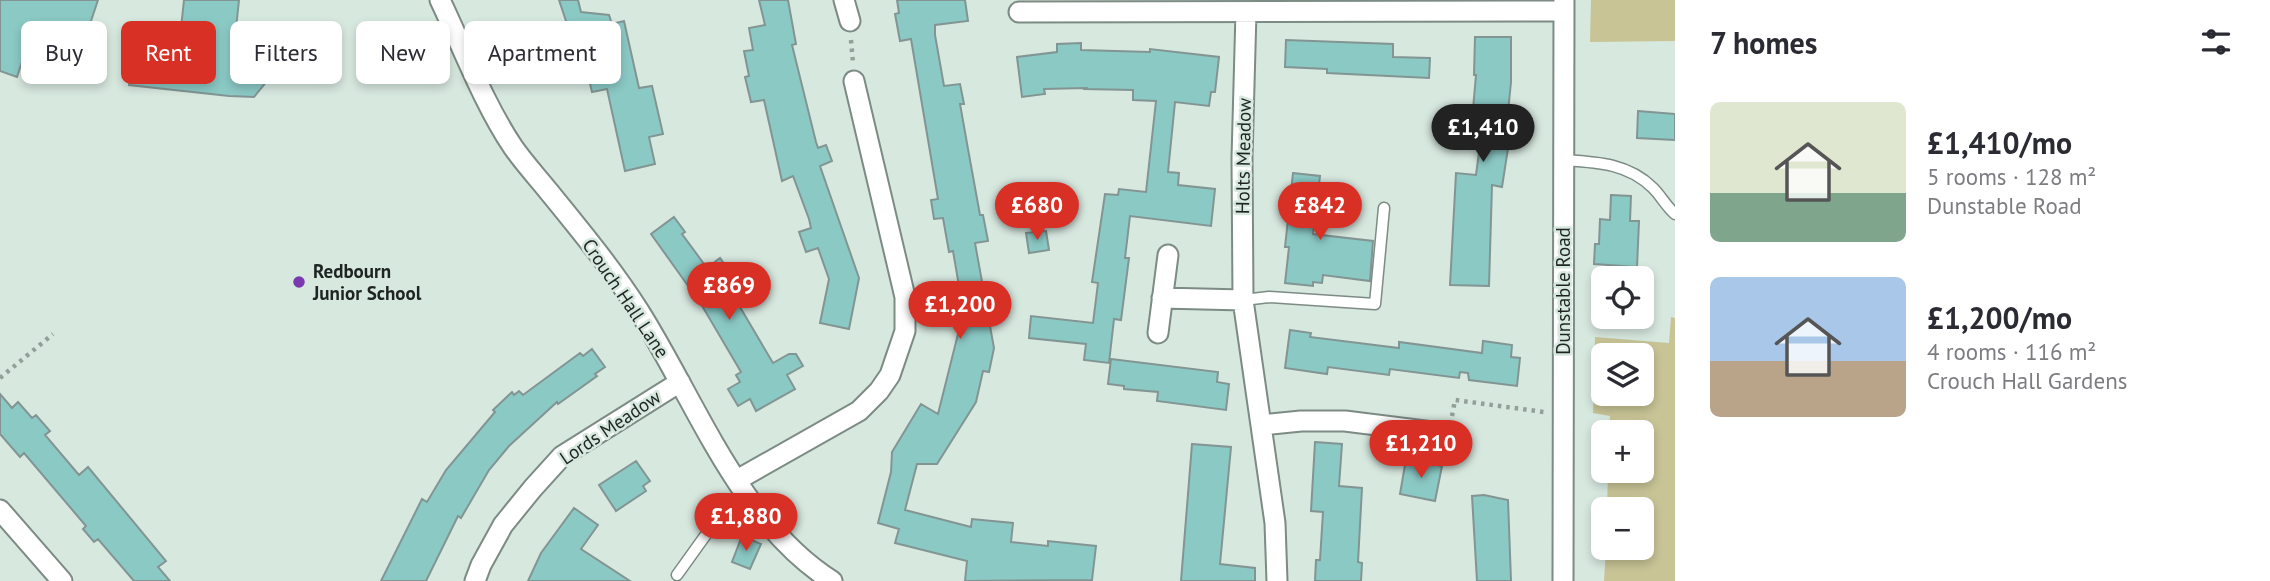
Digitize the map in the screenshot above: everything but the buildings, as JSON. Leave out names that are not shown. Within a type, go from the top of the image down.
[{"type":"street","name":"Crouch Hall Lane","points":[[440,0],[499,124],[514,149],[597,252],[639,311],[742,488],[770,526],[795,552],[832,581]]},
{"type":"street","points":[[844,0],[850,21]]},
{"type":"street","points":[[1019,12],[1247,12],[1346,6],[1564,5]]},
{"type":"street","name":"Dunstable Road","points":[[1563,581],[1564,5]]},
{"type":"street","name":"Holts Meadow","points":[[1247,12],[1242,158],[1243,300],[1275,523],[1277,581]]},
{"type":"street","points":[[742,488],[859,411],[879,391],[890,375],[905,331],[905,296],[854,82]]},
{"type":"street","points":[[1158,333],[1168,255]]},
{"type":"street","points":[[1162,298],[1243,300]]},
{"type":"street","name":"Lords Meadow","points":[[475,581],[503,525],[562,456],[680,382]]},
{"type":"street","points":[[1261,425],[1345,421],[1449,434]]},
{"type":"street","points":[[0,510],[62,581]]},
{"type":"lane","points":[[1563,160],[1603,163],[1625,169],[1649,185],[1675,214]]},
{"type":"lane","points":[[1243,300],[1269,297],[1375,304],[1384,208]]},
{"type":"lane","points":[[677,576],[742,488]]},
{"type":"path","points":[[850,21],[854,82]]},
{"type":"path","points":[[0,377],[53,334]]},
{"type":"path","points":[[1449,434],[1455,400],[1563,415]]},
{"type":"shaded area","points":[[1591,0],[1675,0],[1675,41],[1590,42]]},
{"type":"shaded area","points":[[1671,317],[1675,318],[1675,581],[1604,581],[1605,560],[1654,560],[1654,497],[1607,497],[1608,483],[1654,483],[1654,420],[1610,420],[1610,416],[1593,413],[1593,406],[1654,406],[1654,343],[1595,343],[1595,337],[1669,343]]},
{"type":"place","name":"Redbourn Junior School","points":[[299,282]]}]
